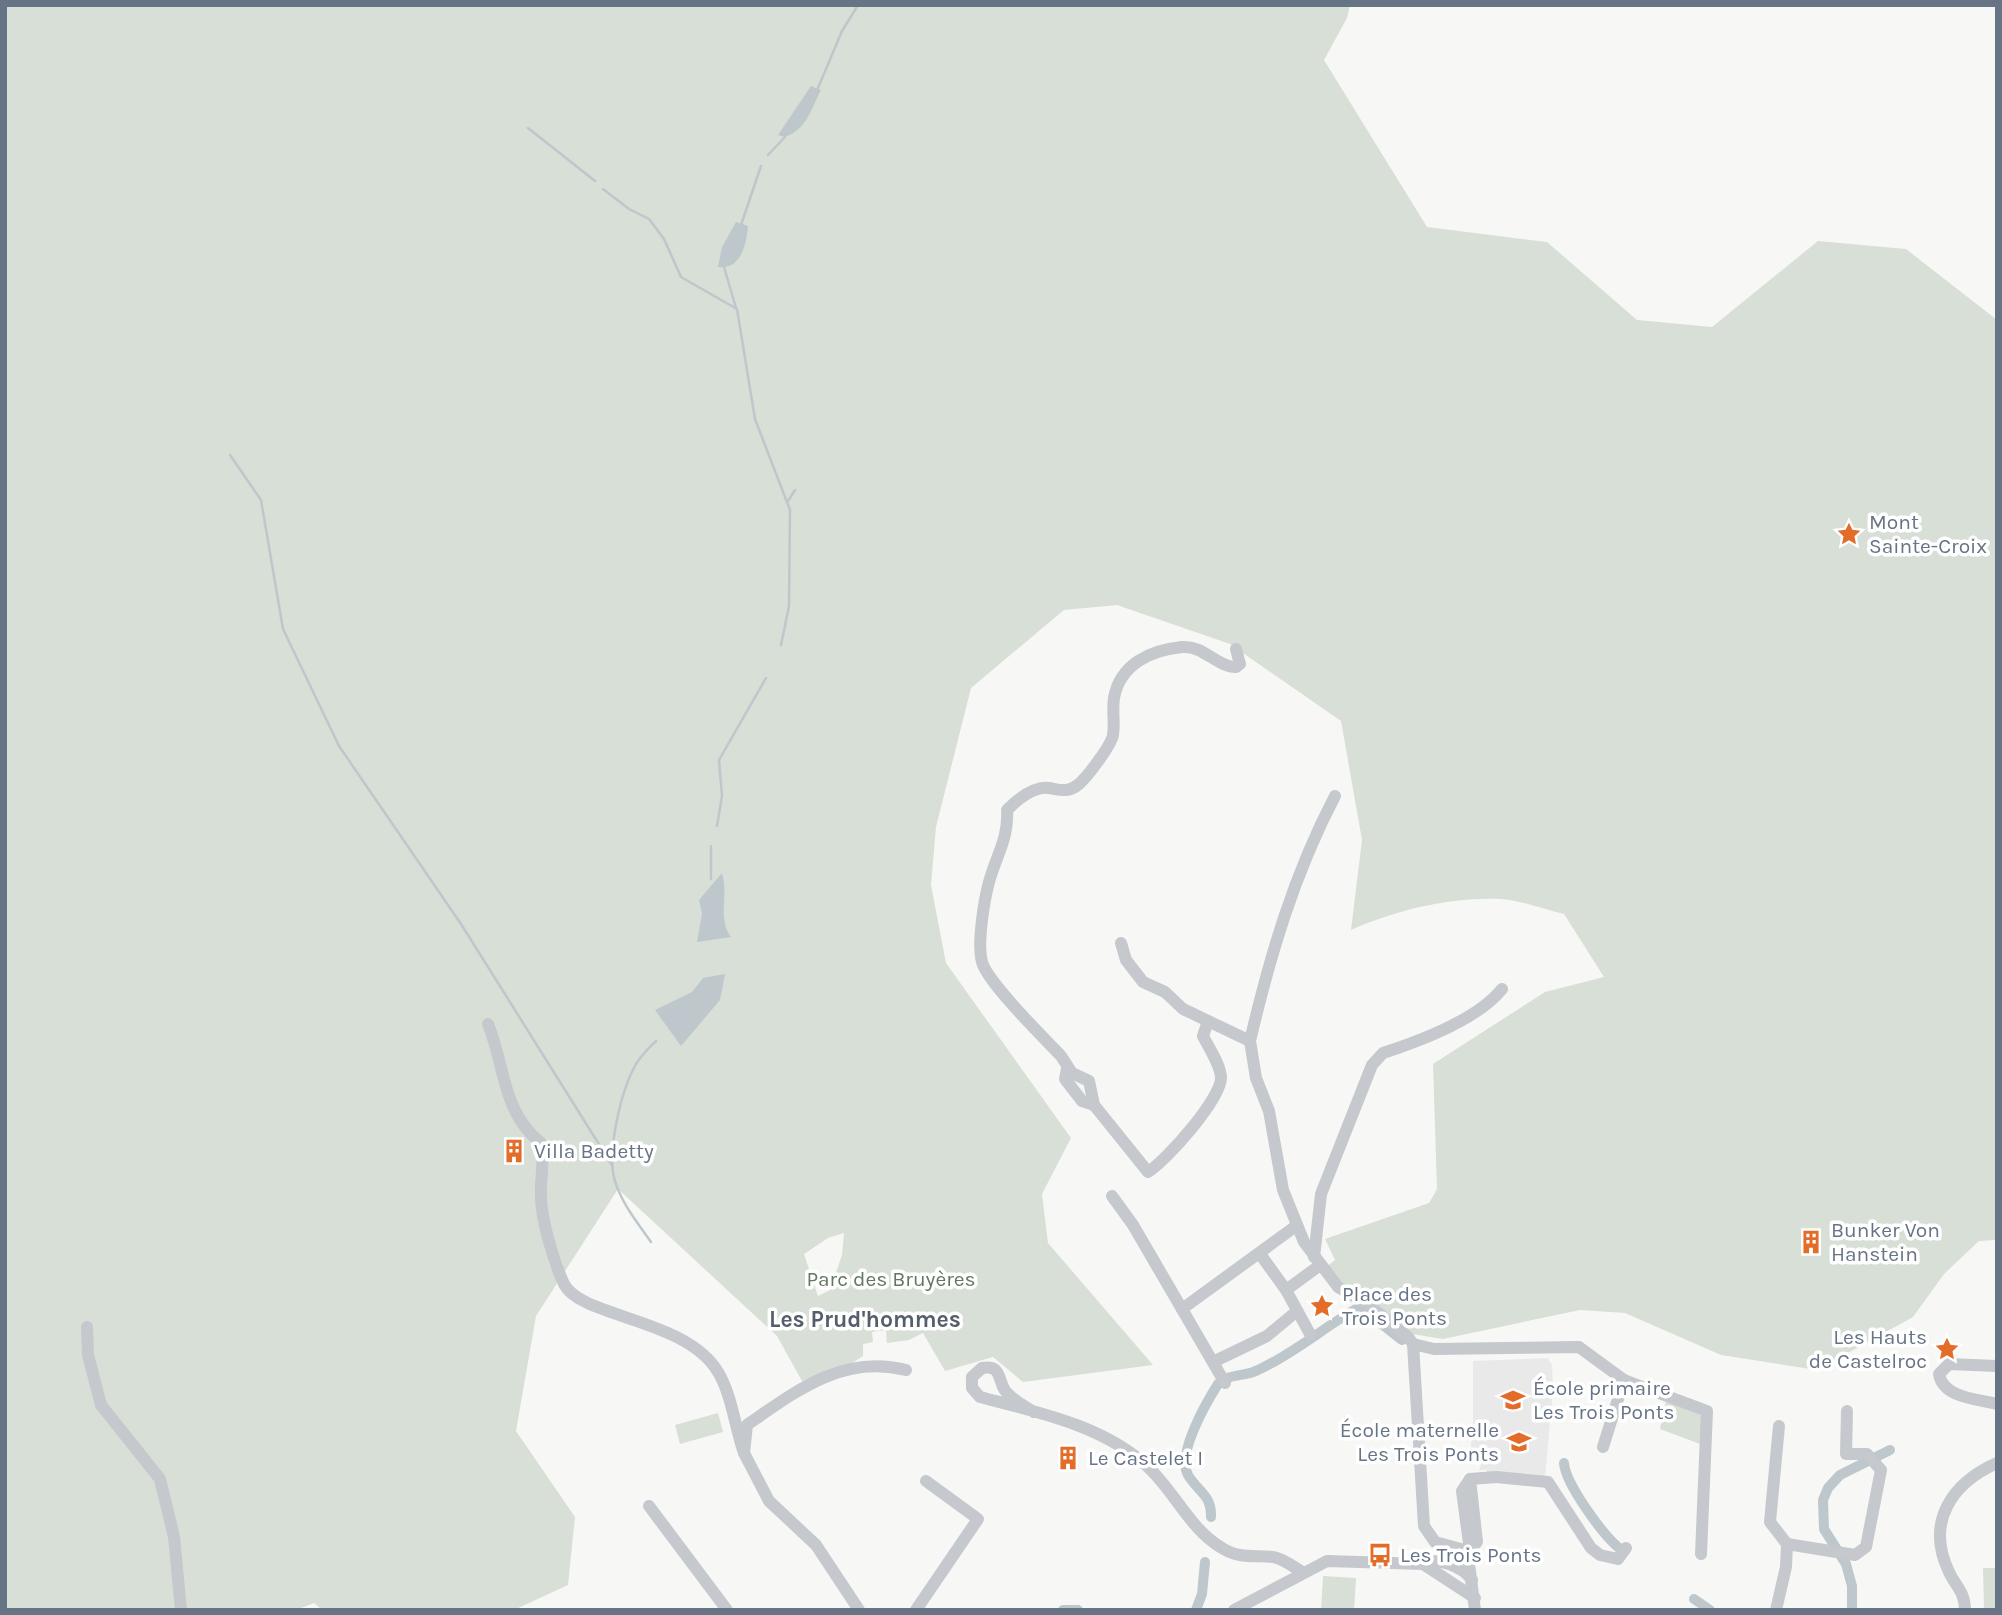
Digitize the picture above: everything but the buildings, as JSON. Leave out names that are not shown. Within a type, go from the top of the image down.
[{"type":"street","points":[[1208,1021],[1203,1037],[1221,1074],[1220,1090],[1157,1166],[1148,1172],[1094,1105],[1082,1101],[1065,1079],[1067,1069],[1061,1056],[982,962],[985,897],[1009,828],[1007,810],[1019,798],[1035,790],[1068,790],[1079,785],[1110,742],[1113,734],[1114,695],[1136,660],[1143,655],[1184,646],[1199,650],[1229,667],[1236,667],[1240,664],[1236,649]]},
{"type":"street","points":[[1335,796],[1318,827],[1280,925],[1250,1041],[1256,1078],[1271,1120],[1283,1191],[1296,1226],[1316,1261],[1338,1287],[1366,1303],[1413,1344],[1445,1349],[1567,1345],[1579,1348],[1624,1380],[1707,1411],[1701,1554]]},
{"type":"street","points":[[1121,943],[1126,960],[1143,982],[1165,992],[1183,1009],[1250,1041]]},
{"type":"street","points":[[1286,1290],[1316,1261],[1321,1194],[1372,1065],[1383,1053],[1431,1034],[1491,1002],[1502,989]]},
{"type":"street","points":[[488,1024],[499,1071],[522,1126],[541,1143],[542,1215],[564,1284],[573,1297],[588,1304],[673,1334],[698,1351],[718,1371],[744,1453],[769,1501],[817,1545],[859,1610]]},
{"type":"street","points":[[1112,1196],[1224,1380]]},
{"type":"street","points":[[1182,1309],[1296,1226]]},
{"type":"street","points":[[1260,1254],[1286,1290],[1310,1334]]},
{"type":"street","points":[[1213,1362],[1268,1336],[1297,1311]]},
{"type":"street","points":[[87,1327],[88,1355],[101,1405],[160,1479],[174,1537],[181,1610]]},
{"type":"street","points":[[1413,1344],[1424,1526],[1435,1542],[1467,1552]]},
{"type":"street","points":[[744,1453],[747,1425],[806,1385],[870,1364],[906,1370]]},
{"type":"street","points":[[1997,1366],[1949,1364],[1939,1374],[1941,1384],[1948,1391],[1997,1404]]},
{"type":"street","points":[[1034,1412],[1003,1387],[1001,1375],[997,1370],[987,1367],[976,1371],[972,1377],[972,1388],[980,1397],[991,1398],[1107,1438],[1128,1451],[1151,1470],[1202,1533],[1223,1549],[1253,1559],[1275,1557],[1302,1572]]},
{"type":"street","points":[[1603,1447],[1624,1380]]},
{"type":"street","points":[[991,1398],[1003,1387]]},
{"type":"street","points":[[1787,1544],[1855,1555],[1866,1546],[1881,1475],[1878,1464],[1867,1454],[1842,1460],[1847,1411]]},
{"type":"street","points":[[1776,1610],[1786,1567],[1787,1544],[1770,1522],[1779,1426]]},
{"type":"street","points":[[1965,1610],[1963,1591],[1948,1570],[1941,1534],[1947,1505],[1964,1482],[1997,1463]]},
{"type":"street","points":[[1475,1604],[1462,1498],[1470,1479],[1496,1477],[1548,1482],[1591,1548],[1600,1555],[1618,1559],[1626,1548]]},
{"type":"street","points":[[916,1610],[978,1519],[926,1481]]},
{"type":"street","points":[[649,1506],[727,1610]]},
{"type":"street","points":[[1275,1557],[1289,1579]]},
{"type":"street","points":[[1234,1610],[1327,1561],[1423,1564],[1427,1561],[1453,1566],[1472,1580]]},
{"type":"street","points":[[1423,1564],[1475,1604]]},
{"type":"street","points":[[1948,1570],[1962,1578],[1970,1589],[1971,1610]]},
{"type":"shaded area","points":[[811,86],[821,90],[808,118],[799,129],[785,137],[778,135]]},
{"type":"shaded area","points":[[736,222],[748,226],[744,248],[732,265],[718,267],[722,247]]},
{"type":"shaded area","points":[[722,873],[725,922],[731,937],[697,942],[702,914],[699,900]]},
{"type":"shaded area","points":[[725,974],[720,1000],[681,1046],[655,1010],[692,992],[703,978]]},
{"type":"shaded area","name":"École primaire Les Trois Ponts","points":[[1548,1358],[1552,1365],[1553,1389],[1545,1478],[1487,1473],[1486,1469],[1479,1471],[1482,1461],[1470,1459],[1473,1361]]},
{"type":"green space","name":"Parc des Bruyères","points":[[5,5],[1350,5],[1347,18],[1324,60],[1427,227],[1547,242],[1637,320],[1712,327],[1818,241],[1906,249],[1997,320],[1997,1240],[1979,1241],[1944,1274],[1913,1317],[1817,1370],[1721,1355],[1625,1313],[1580,1310],[1443,1339],[1412,1334],[1347,1288],[1325,1268],[1335,1260],[1325,1239],[1429,1203],[1437,1189],[1433,1064],[1545,992],[1604,977],[1564,914],[1515,901],[1462,900],[1424,906],[1386,916],[1351,930],[1362,840],[1341,721],[1230,644],[1117,605],[1064,610],[971,688],[936,827],[931,885],[946,963],[1071,1138],[1042,1194],[1048,1243],[1153,1365],[1023,1382],[993,1357],[945,1371],[923,1333],[909,1340],[887,1343],[886,1330],[872,1332],[873,1342],[863,1344],[863,1356],[844,1368],[802,1381],[777,1336],[618,1189],[536,1316],[516,1431],[575,1517],[568,1585],[514,1610],[322,1610],[314,1603],[296,1610],[5,1610]],"holes":[[[844,1233],[842,1255],[830,1290],[818,1296],[804,1254],[828,1238]]]},
{"type":"green space","points":[[1666,1400],[1702,1417],[1700,1444],[1660,1429]]},
{"type":"green space","points":[[718,1413],[723,1432],[680,1444],[675,1425]]},
{"type":"green space","points":[[1983,1568],[1997,1568],[1997,1610],[1984,1610]]},
{"type":"green space","points":[[1323,1576],[1356,1578],[1354,1610],[1321,1610]]},
{"type":"waterway","points":[[818,88],[842,31],[858,5]]},
{"type":"waterway","points":[[528,128],[595,181]]},
{"type":"waterway","points":[[768,155],[785,137]]},
{"type":"waterway","points":[[741,225],[761,166]]},
{"type":"waterway","points":[[603,189],[629,209],[649,219],[664,239],[681,277],[737,309],[755,419],[790,510],[789,606],[781,645]]},
{"type":"waterway","points":[[724,267],[736,308]]},
{"type":"waterway","points":[[230,455],[261,500],[283,629],[339,746],[461,924],[612,1165]]},
{"type":"waterway","points":[[788,501],[795,490]]},
{"type":"waterway","points":[[717,826],[722,796],[719,760],[766,678]]},
{"type":"waterway","points":[[711,846],[711,879]]},
{"type":"waterway","points":[[651,1242],[630,1213],[618,1189],[612,1155],[616,1123],[630,1077],[639,1059],[656,1041]]},
{"type":"waterway","points":[[1211,1517],[1207,1499],[1192,1481],[1185,1466],[1194,1429],[1218,1384],[1227,1378],[1253,1372],[1271,1364],[1356,1309],[1364,1310],[1402,1340]]},
{"type":"waterway","points":[[1852,1610],[1852,1586],[1846,1564],[1824,1529],[1823,1500],[1828,1488],[1840,1475],[1890,1450]]},
{"type":"waterway","points":[[1564,1463],[1571,1484],[1587,1510],[1606,1535],[1623,1551]]},
{"type":"waterway","points":[[1196,1610],[1202,1594],[1205,1562]]},
{"type":"waterway","points":[[1694,1599],[1710,1610]]},
{"type":"waterway","points":[[1063,1610],[1078,1610]]},
{"type":"place","name":"Mont Sainte-Croix","points":[[1849,534]]},
{"type":"place","name":"Villa Badetty","points":[[514,1151]]},
{"type":"place","name":"Bunker Von Hanstein","points":[[1811,1242]]},
{"type":"place","name":"Place des Trois Ponts","points":[[1322,1306]]},
{"type":"place","name":"Les Hauts de Castelroc","points":[[1947,1349]]},
{"type":"place","name":"École primaire Les Trois Ponts","points":[[1513,1400]]},
{"type":"place","name":"École maternelle Les Trois Ponts","points":[[1519,1442]]},
{"type":"place","name":"Le Castelet I","points":[[1068,1458]]},
{"type":"place","name":"Les Trois Ponts","points":[[1380,1555]]},
{"type":"district","name":"Les Prud'hommes","points":[[865,1319]]}]
